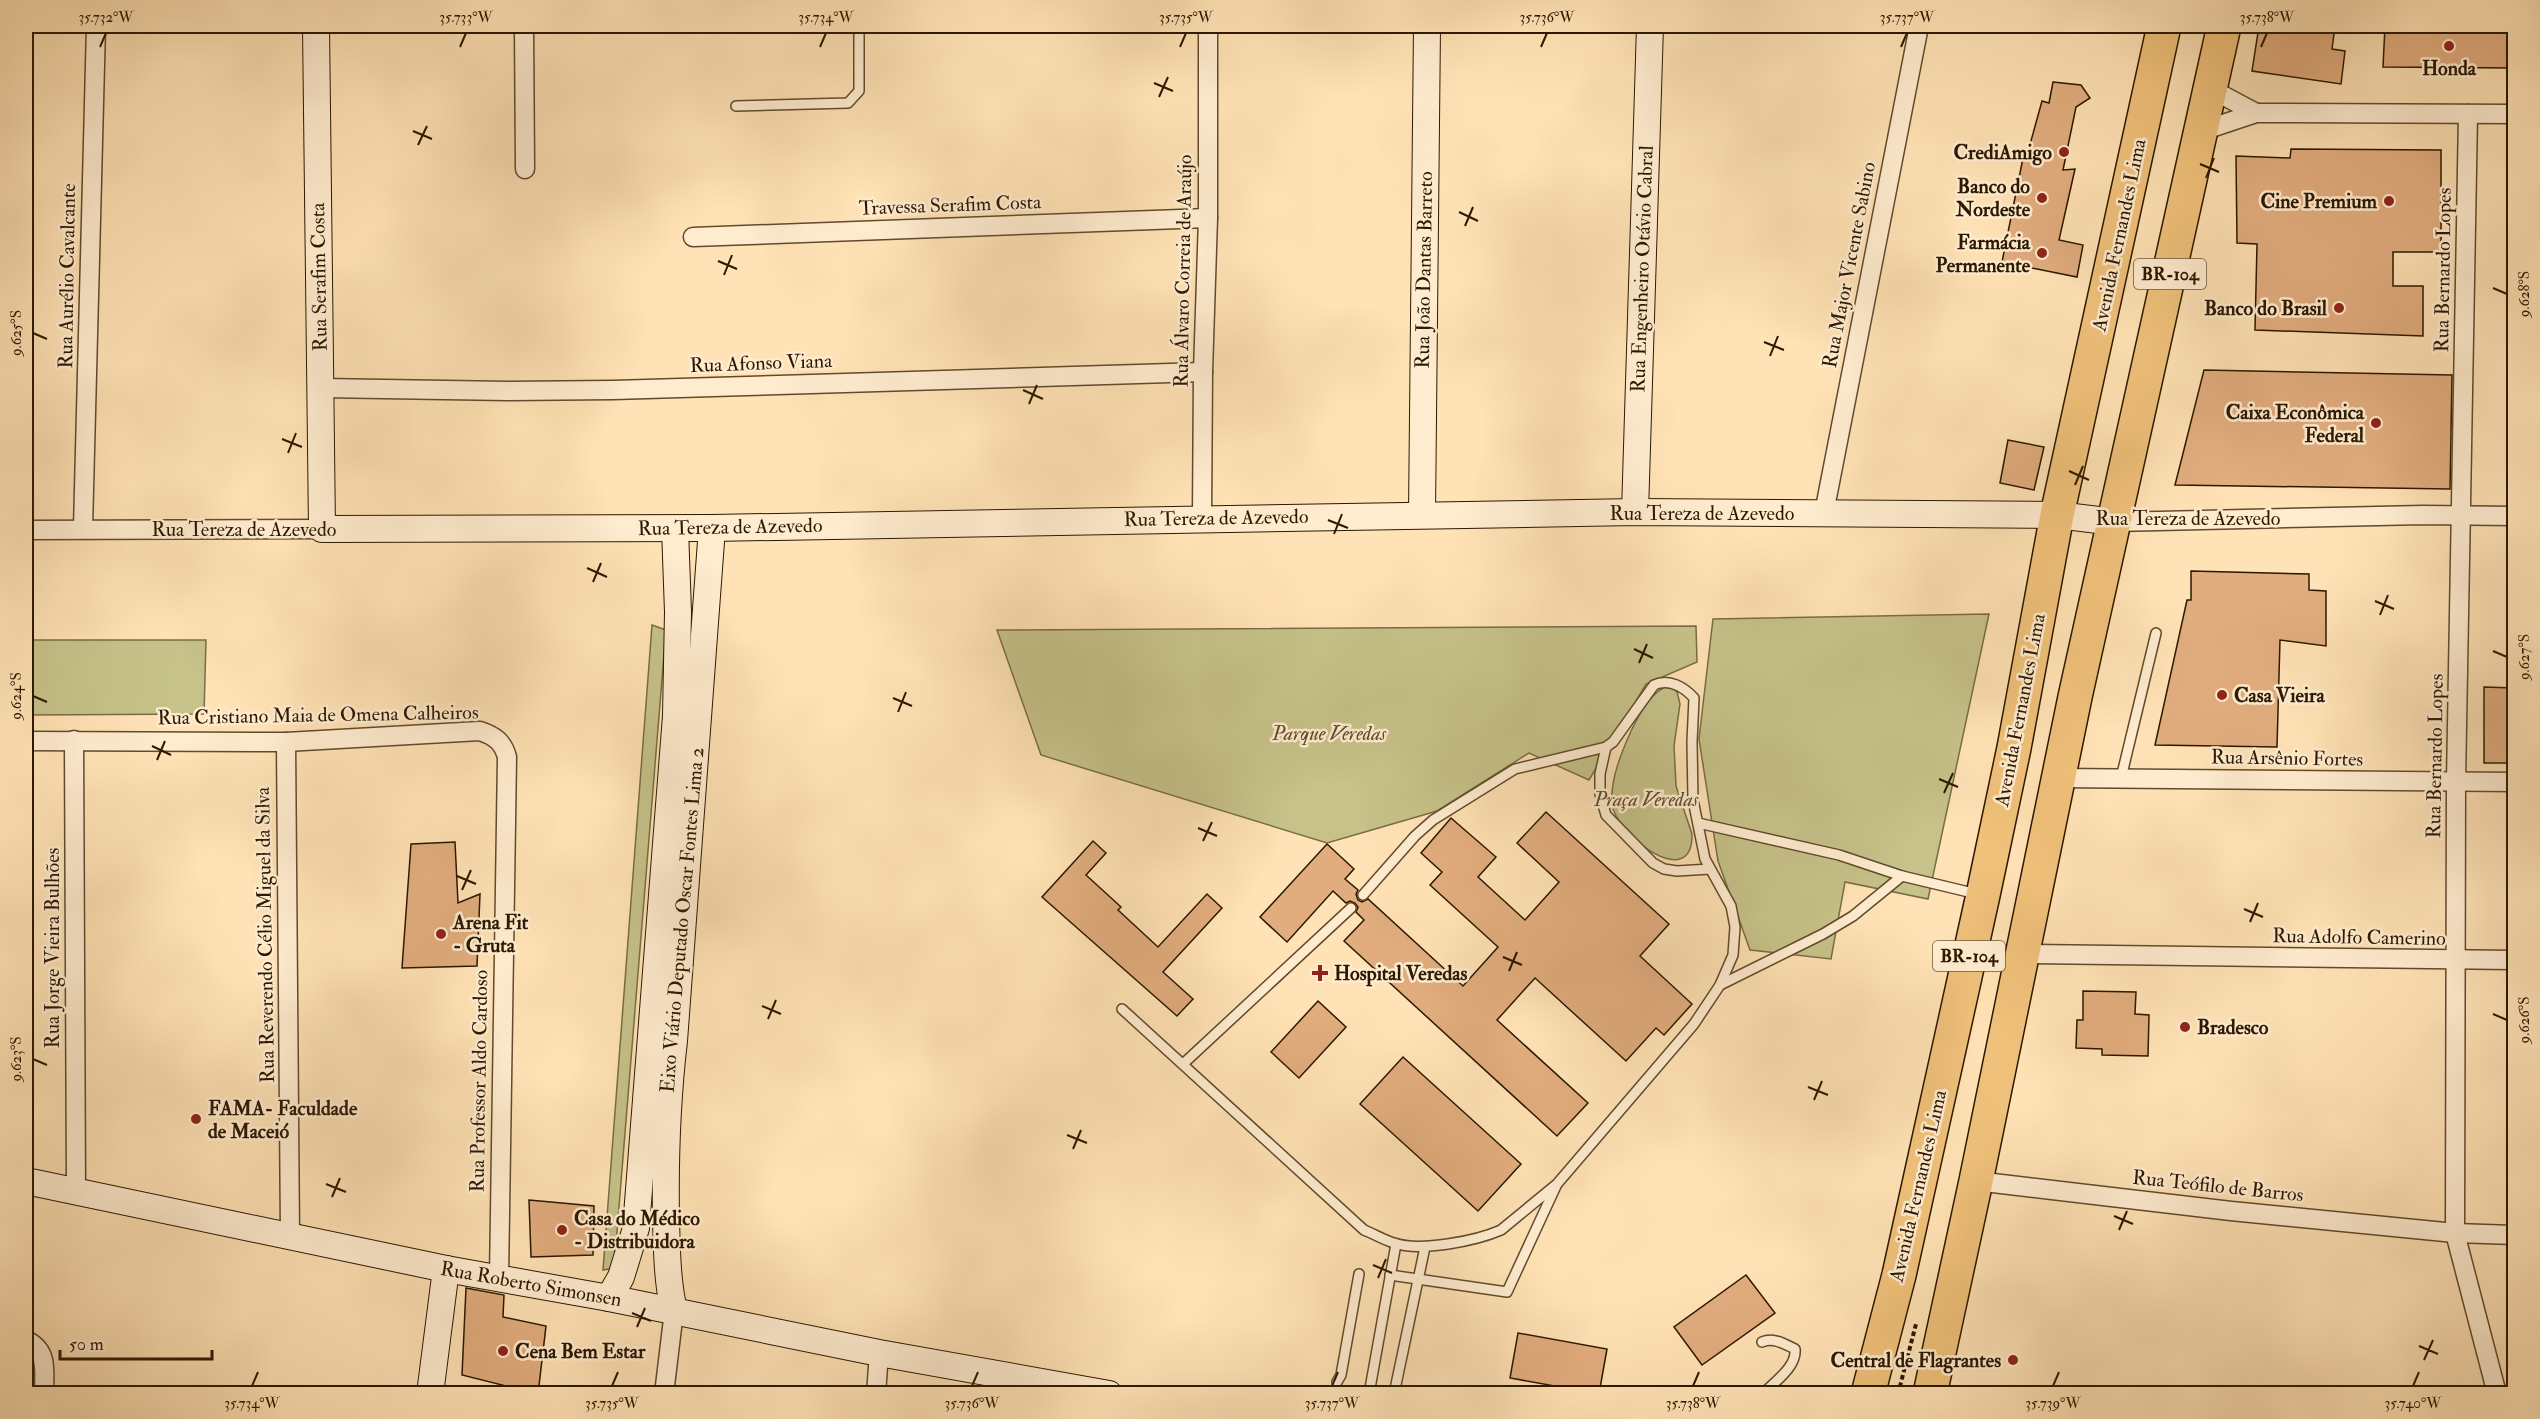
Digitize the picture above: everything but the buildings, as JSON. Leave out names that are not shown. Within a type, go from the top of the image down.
[{"type":"highway","points":[[2149,26],[2158,59]]},
{"type":"highway","name":"Avenida Fernandes Lima","points":[[1868,1394],[1899,1275],[1983,895],[2014,748],[2057,515],[2164,26]]},
{"type":"highway","name":"BR-104","points":[[1932,1393],[2059,778],[2224,26]]},
{"type":"street","name":"Rua Aurélio Cavalcante","points":[[83,528],[96,26]]},
{"type":"street","name":"Rua Serafim Costa","points":[[316,26],[322,529]]},
{"type":"street","points":[[524,26],[525,169]]},
{"type":"street","name":"Rua Álvaro Correia de Araújo","points":[[1202,518],[1203,372],[1208,218],[1208,26]]},
{"type":"street","name":"Rua João Dantas Barreto","points":[[1422,514],[1427,26]]},
{"type":"street","name":"Rua Engenheiro Otávio Cabral","points":[[1635,512],[1650,26]]},
{"type":"street","name":"Rua Major Vicente Sabino","points":[[1824,513],[1919,26]]},
{"type":"street","points":[[2211,89],[2256,112]]},
{"type":"street","points":[[2202,131],[2256,112],[2514,114]]},
{"type":"street","name":"Rua Bernardo Lopes","points":[[2468,114],[2456,782],[2455,1233],[2497,1394]]},
{"type":"street","name":"Travessa Serafim Costa","points":[[693,237],[1208,218]]},
{"type":"street","name":"Rua Afonso Viana","points":[[321,388],[613,390],[1203,372]]},
{"type":"street","name":"Rua Tereza de Azevedo","points":[[26,530],[83,528],[675,529],[1635,512],[2057,515],[2115,522],[2462,514],[2514,516]]},
{"type":"street","name":"Eixo Viário Deputado Oscar Fontes Lima 2","points":[[674,1311],[668,1285],[665,1181],[667,1096],[674,1041],[712,528]]},
{"type":"street","name":"Eixo Viário Deputado Oscar Fontes Lima 2","points":[[609,1298],[621,1277],[636,1228],[676,716],[678,612],[675,529]]},
{"type":"street","name":"Rua Cristiano Maia de Omena Calheiros","points":[[26,741],[286,742],[480,731],[492,735],[501,742]]},
{"type":"street","name":"Rua Jorge Vieira Bulhões","points":[[74,740],[76,1192]]},
{"type":"street","name":"Rua Reverendo Célio Miguel da Silva","points":[[286,742],[290,1236]]},
{"type":"street","name":"Rua Professor Aldo Cardoso","points":[[499,1278],[507,757],[501,742]]},
{"type":"street","name":"Rua Arsênio Fortes","points":[[2059,778],[2514,782]]},
{"type":"street","name":"Rua Adolfo Camerino","points":[[2022,954],[2514,960]]},
{"type":"street","name":"Rua Roberto Simonsen","points":[[26,1181],[446,1269],[609,1298],[879,1353],[1109,1394]]},
{"type":"street","name":"Rua Teófilo de Barros","points":[[1976,1181],[2230,1211],[2455,1233],[2514,1235]]},
{"type":"street","points":[[430,1394],[446,1269]]},
{"type":"street","points":[[664,1394],[674,1311]]},
{"type":"street","points":[[26,1340],[37,1346],[43,1354],[44,1394]]},
{"type":"street","points":[[876,1394],[879,1353]]},
{"type":"lane","points":[[736,106],[848,103],[855,99],[859,91],[859,26]]},
{"type":"lane","points":[[2121,778],[2156,633]]},
{"type":"lane","points":[[1122,1009],[1364,1230],[1396,1244],[1425,1247],[1490,1235],[1501,1230],[1557,1184],[1694,1024],[1720,985],[1733,955],[1735,927],[1731,906],[1706,859],[1693,800],[1694,698],[1688,691],[1671,683],[1654,685],[1613,742],[1606,747],[1515,769],[1497,780],[1433,820],[1415,836],[1363,895]]},
{"type":"lane","points":[[1606,747],[1600,774],[1600,794],[1606,815],[1653,863],[1664,869],[1677,871],[1710,869]]},
{"type":"lane","points":[[1698,824],[1839,855],[1902,876],[1983,895]]},
{"type":"lane","points":[[1720,985],[1823,934],[1853,916],[1902,876]]},
{"type":"lane","points":[[1183,1064],[1352,908]]},
{"type":"lane","points":[[1390,1275],[1507,1292],[1557,1184]]},
{"type":"lane","points":[[1369,1394],[1396,1244]]},
{"type":"lane","points":[[1394,1394],[1425,1247]]},
{"type":"lane","points":[[1337,1382],[1341,1375],[1359,1274]]},
{"type":"lane","points":[[1762,1342],[1769,1339],[1777,1341],[1795,1349],[1796,1355],[1794,1362],[1763,1394]]},
{"type":"green space","points":[[1989,614],[1928,899],[1845,882],[1831,959],[1750,950],[1718,861],[1699,739],[1713,619]]},
{"type":"green space","points":[[652,625],[666,630],[614,1268],[603,1270]]},
{"type":"green space","name":"Parque Veredas","points":[[1696,626],[1697,662],[1646,684],[1589,780],[1529,753],[1437,811],[1327,843],[1041,755],[997,630]]},
{"type":"green space","points":[[26,640],[206,640],[204,714],[26,715]]},
{"type":"green space","name":"Praça Veredas","points":[[1670,685],[1677,692],[1680,704],[1674,746],[1676,786],[1692,834],[1689,851],[1680,859],[1668,859],[1639,843],[1617,817],[1612,804],[1615,775],[1632,729],[1652,697]]},
{"type":"place","name":"Honda","points":[[2449,46]]},
{"type":"place","name":"CrediAmigo","points":[[2064,152]]},
{"type":"place","name":"Banco do Nordeste","points":[[2042,198]]},
{"type":"place","name":"Cine Premium","points":[[2389,201]]},
{"type":"place","name":"Farmácia Permanente","points":[[2042,253]]},
{"type":"place","name":"Banco do Brasil","points":[[2339,308]]},
{"type":"place","name":"Caixa Econômica Federal","points":[[2376,423]]},
{"type":"place","name":"Casa Vieira","points":[[2222,695]]},
{"type":"place","name":"Arena Fit - Gruta","points":[[441,934]]},
{"type":"place","name":"Hospital Veredas","points":[[1320,973]]},
{"type":"place","name":"Bradesco","points":[[2185,1027]]},
{"type":"place","name":"FAMA- Faculdade de Maceió","points":[[196,1119]]},
{"type":"place","name":"Casa do Médico - Distribuidora","points":[[562,1230]]},
{"type":"place","name":"Cena Bem Estar","points":[[503,1351]]},
{"type":"place","name":"Central de Flagrantes","points":[[2013,1360]]}]
